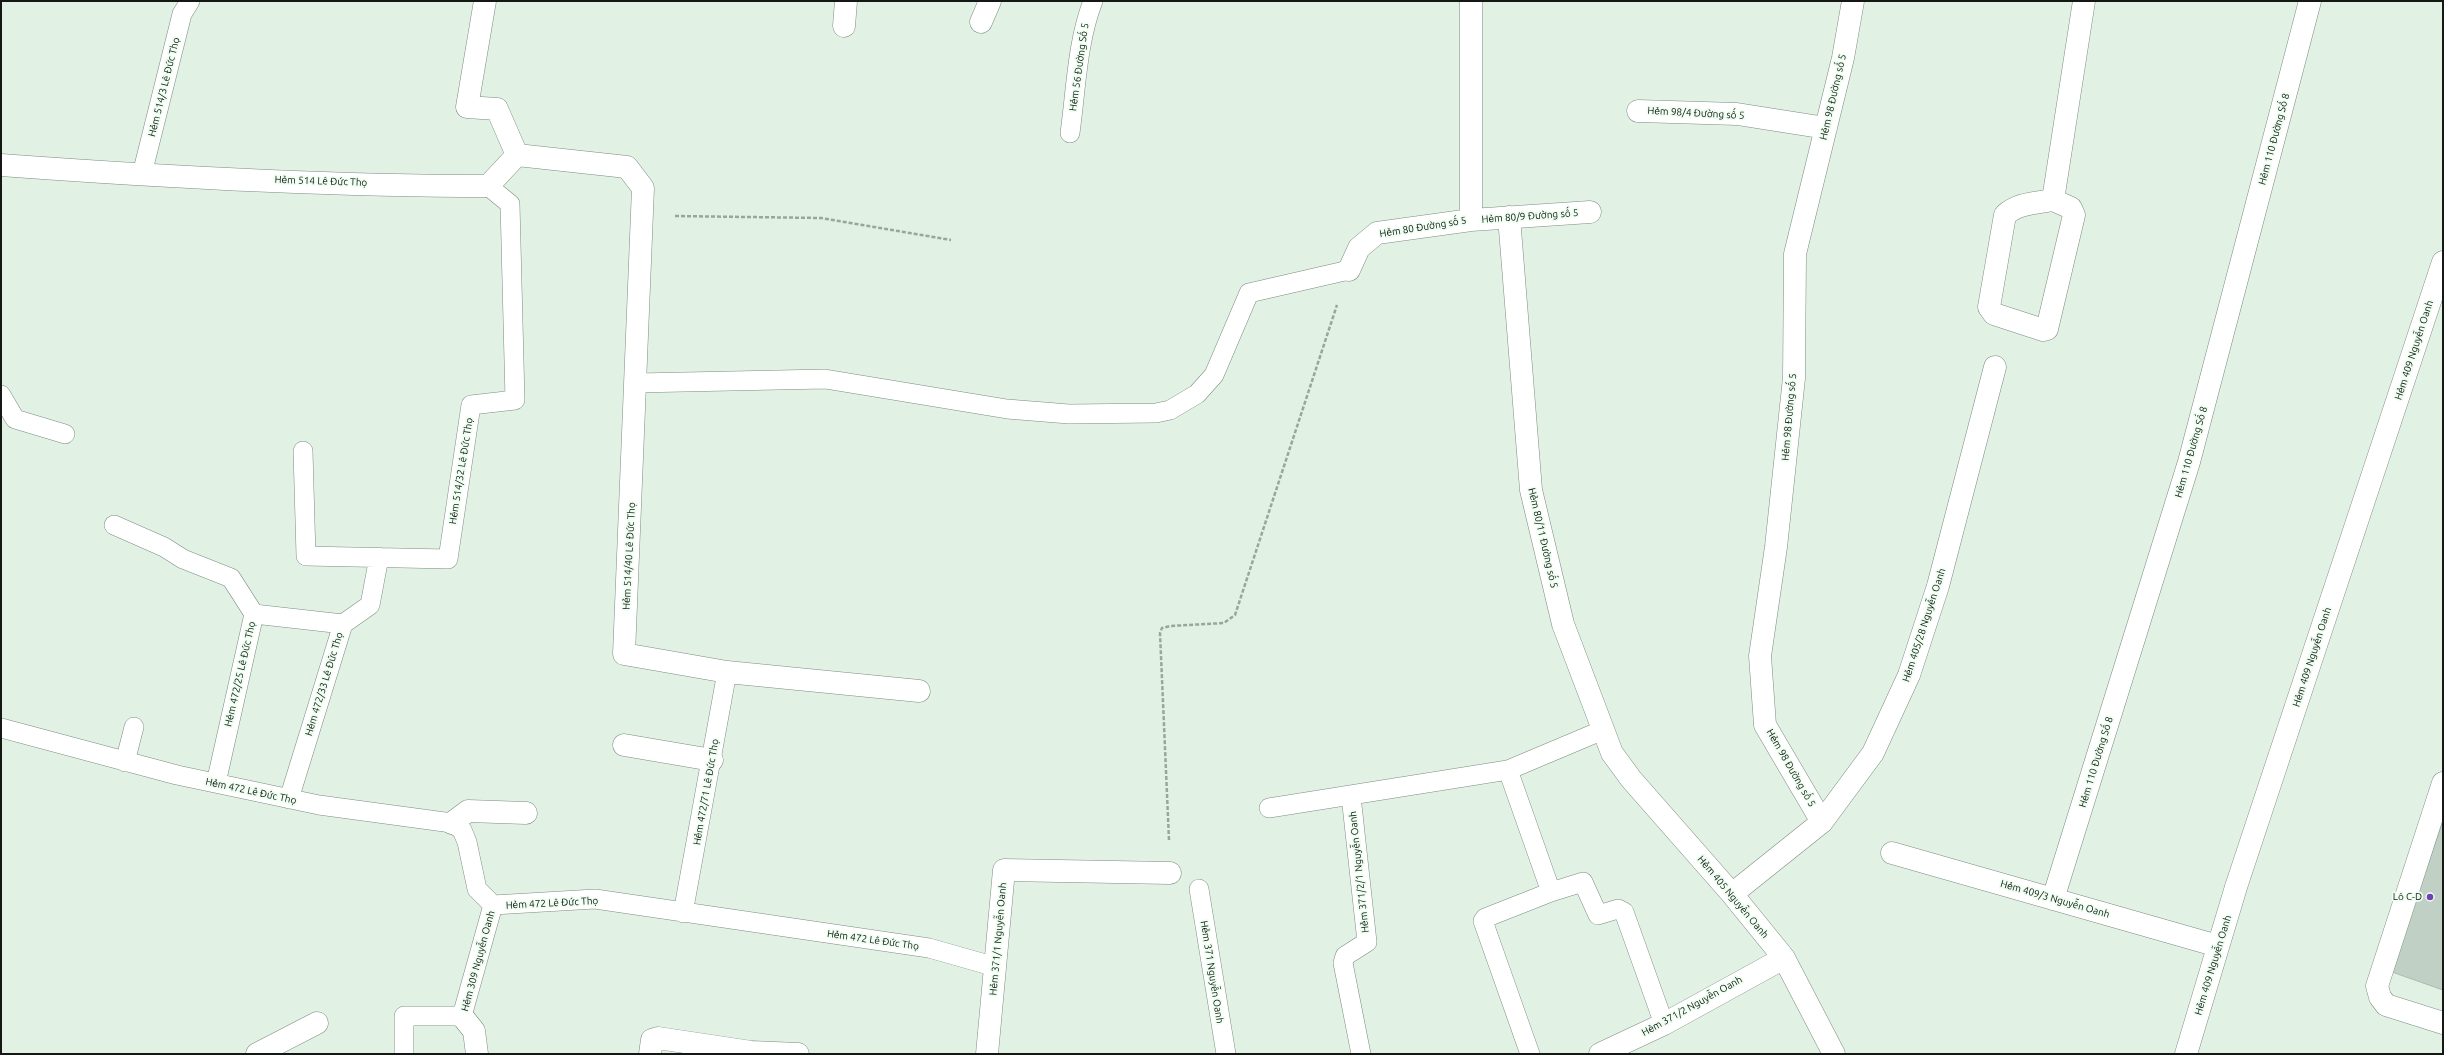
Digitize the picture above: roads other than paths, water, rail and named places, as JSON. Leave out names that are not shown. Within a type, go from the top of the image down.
[{"type":"street","points":[[485,1],[467,106],[497,109],[517,155],[488,186]]},
{"type":"street","points":[[844,26],[846,1]]},
{"type":"street","points":[[981,22],[990,1]]},
{"type":"street","name":"Hẻm 80 Đường số 5","points":[[1348,270],[1359,248],[1377,233],[1471,220],[1472,1]]},
{"type":"street","name":"Hẻm 98 Đường số 5","points":[[1822,822],[1766,725],[1760,656],[1776,547],[1794,378],[1795,254],[1826,128],[1853,1]]},
{"type":"street","points":[[2053,200],[2084,1]]},
{"type":"street","name":"Hẻm 110 Đường Số 8","points":[[2053,899],[2189,462],[2310,1]]},
{"type":"street","name":"Hẻm 98/4 Đường số 5","points":[[1638,111],[1738,114],[1826,128]]},
{"type":"street","name":"Hẻm 514/40 Lê Đức Thọ","points":[[517,155],[627,167],[643,188],[637,383],[624,654],[727,672],[919,691]]},
{"type":"street","name":"Hẻm 514 Lê Đức Thọ","points":[[1,165],[142,174],[425,186],[488,186]]},
{"type":"street","points":[[2053,200],[2071,208],[2074,215],[2047,328],[2043,330],[1994,314],[1989,307],[2005,215],[2012,208],[2053,200]]},
{"type":"street","name":"Hẻm 80/9 Đường số 5","points":[[1471,220],[1590,212]]},
{"type":"street","name":"Hẻm 80/11 Đường số 5","points":[[1509,217],[1531,490],[1563,624],[1612,753]]},
{"type":"street","name":"Hẻm 409 Nguyễn Oanh","points":[[2186,1054],[2218,946],[2443,262]]},
{"type":"street","name":"Hẻm 405/28 Nguyễn Oanh","points":[[1732,894],[1822,822],[1873,753],[1909,675],[1938,586],[1995,367]]},
{"type":"street","points":[[624,745],[712,760]]},
{"type":"street","name":"Hẻm 405 Nguyễn Oanh","points":[[1612,753],[1631,779],[1732,894],[1784,958],[1834,1054]]},
{"type":"street","points":[[2443,783],[2377,986],[2380,997],[2386,1005],[2443,1022]]},
{"type":"street","points":[[452,823],[468,811],[526,813]]},
{"type":"street","name":"Hẻm 409/3 Nguyễn Oanh","points":[[1892,853],[2218,946]]},
{"type":"street","name":"Hẻm 371/1 Nguyễn Oanh","points":[[987,1054],[1004,870],[1170,873]]},
{"type":"street","name":"Hẻm 371/2 Nguyễn Oanh","points":[[1600,1054],[1664,1024],[1784,958]]},
{"type":"street","points":[[462,1016],[474,1031],[477,1054]]},
{"type":"street","points":[[257,1054],[317,1023]]},
{"type":"street","points":[[650,1054],[652,1040],[658,1038],[751,1052],[798,1054]]},
{"type":"lane","name":"Hẻm 514/3 Lê Đức Thọ","points":[[142,174],[182,14],[190,1]]},
{"type":"lane","name":"Hẻm 56 Đường Số 5","points":[[1070,133],[1086,18],[1093,1]]},
{"type":"lane","name":"Hẻm 514/32 Lê Đức Thọ","points":[[303,451],[306,556],[448,559],[471,405],[515,400],[510,204],[488,186]]},
{"type":"lane","points":[[637,383],[825,379],[1007,409],[1069,414],[1156,413],[1170,410],[1197,394],[1214,375],[1249,293],[1348,270]]},
{"type":"lane","points":[[1,395],[15,419],[65,434]]},
{"type":"lane","name":"Hẻm 472/25 Lê Đức Thọ","points":[[114,525],[164,547],[183,559],[231,578],[254,614],[216,783]]},
{"type":"lane","name":"Hẻm 472/33 Lê Đức Thọ","points":[[289,798],[343,624],[370,605],[378,557]]},
{"type":"lane","points":[[254,614],[343,624]]},
{"type":"lane","name":"Hẻm 472/71 Lê Đức Thọ","points":[[683,912],[727,672]]},
{"type":"lane","points":[[125,762],[134,727]]},
{"type":"lane","name":"Hẻm 472 Lê Đức Thọ","points":[[1,728],[125,762],[319,805],[452,823],[462,830],[467,842],[477,890],[493,905],[595,899],[929,948],[996,967]]},
{"type":"lane","points":[[1269,808],[1508,770],[1604,730]]},
{"type":"lane","points":[[1508,770],[1551,892]]},
{"type":"lane","name":"Hẻm 371/2/1 Nguyễn Oanh","points":[[1351,796],[1367,942],[1345,956],[1342,963],[1361,1054]]},
{"type":"lane","points":[[1530,1054],[1483,921],[1486,918],[1551,892],[1582,882],[1598,915],[1618,909],[1624,912],[1664,1024]]},
{"type":"lane","name":"Hẻm 371 Nguyễn Oanh","points":[[1199,889],[1226,1054]]},
{"type":"lane","name":"Hẻm 309 Nguyễn Oanh","points":[[404,1054],[404,1016],[462,1016],[480,959],[493,905]]},
{"type":"place","name":"Lô C-D","points":[[2430,897]]}]
